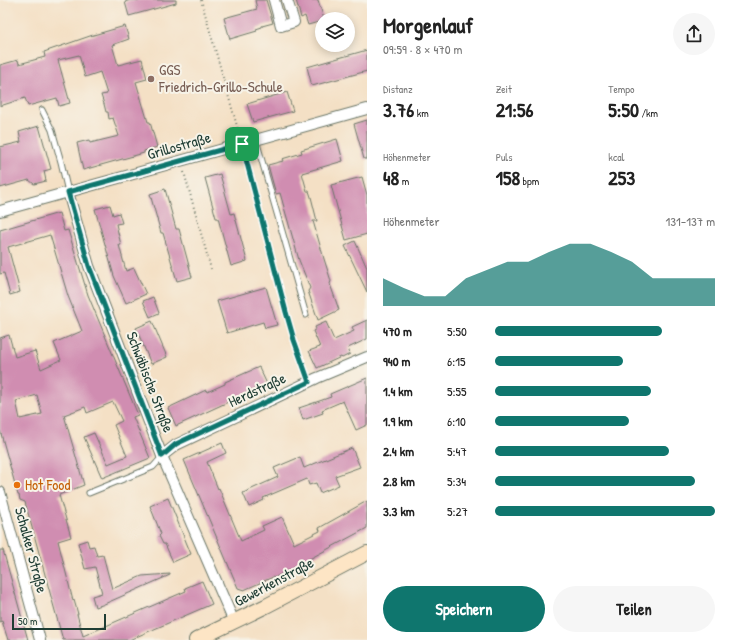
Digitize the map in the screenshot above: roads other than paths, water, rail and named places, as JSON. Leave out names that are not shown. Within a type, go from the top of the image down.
[{"type":"street","points":[[274,0],[281,26],[294,22],[287,0]]},
{"type":"street","name":"Grillostraße","points":[[0,211],[367,109]]},
{"type":"street","name":"Schwäbische Straße","points":[[68,192],[89,266],[162,456],[234,622]]},
{"type":"street","name":"Herdstraße","points":[[162,456],[176,444],[309,382],[366,360]]},
{"type":"street","name":"Schalker Straße","points":[[0,492],[40,640]]},
{"type":"street","name":"Gewerkenstraße","points":[[205,638],[367,553]]},
{"type":"lane","points":[[42,110],[52,130],[68,192]]},
{"type":"lane","points":[[256,140],[306,315]]},
{"type":"lane","points":[[90,493],[153,467],[162,456]]},
{"type":"place","name":"GGS Friedrich-Grillo-Schule","points":[[151,79]]},
{"type":"place","name":"Hot Food","points":[[17,485]]}]
